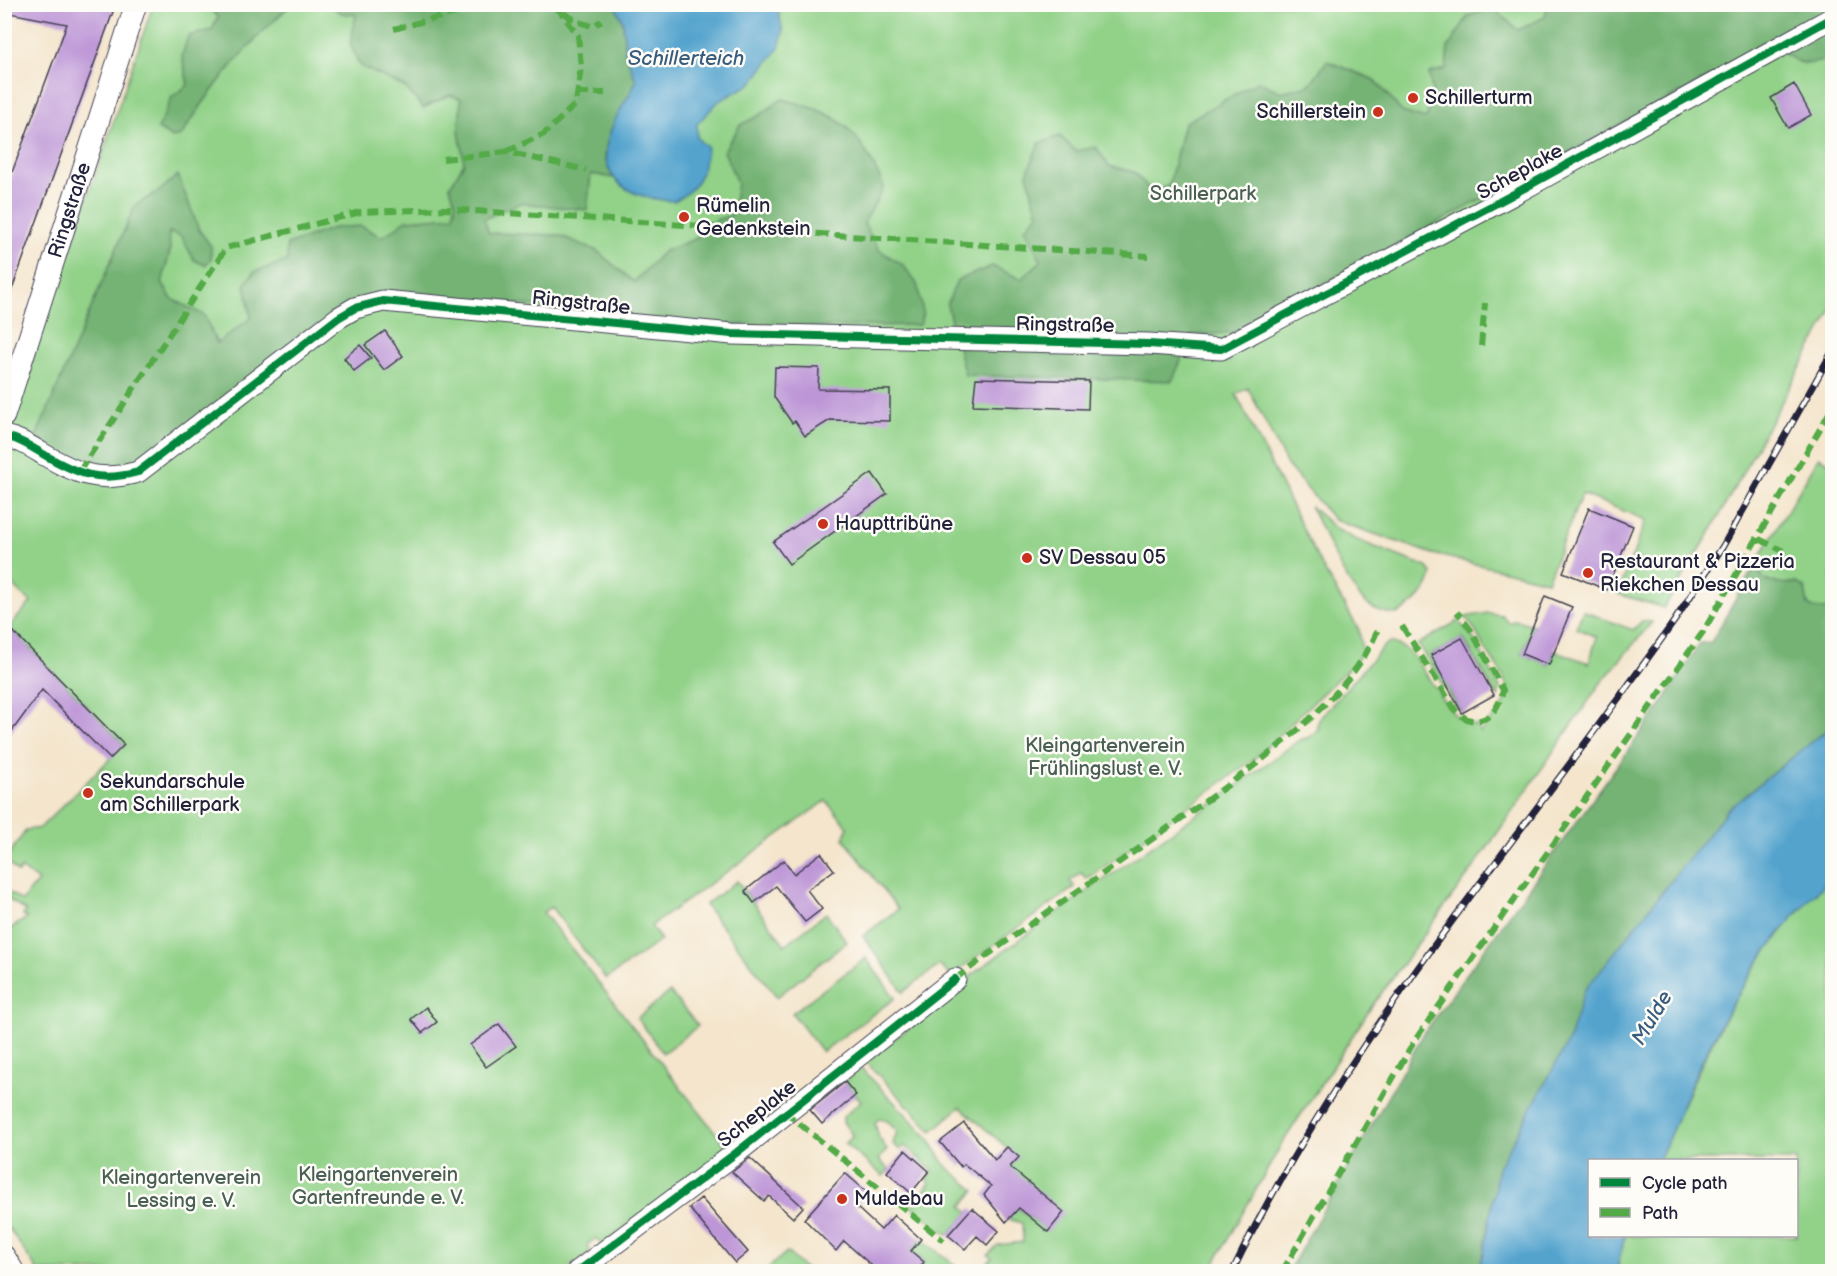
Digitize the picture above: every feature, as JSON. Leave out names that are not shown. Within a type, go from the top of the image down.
[{"type":"street","name":"Ringstraße","points":[[4,416],[136,4]]},
{"type":"street","name":"Scheplake","points":[[1221,349],[1510,196],[1833,18]]},
{"type":"street","name":"Ringstraße","points":[[4,436],[17,438],[78,472],[101,478],[138,472],[338,318],[355,308],[383,301],[732,334],[1149,344],[1221,349]]},
{"type":"street","name":"Scheplake","points":[[577,1272],[736,1153],[955,979]]},
{"type":"street","points":[[4,1256],[14,1272]]},
{"type":"green space","points":[[441,4],[615,5],[623,22],[625,50],[636,81],[606,146],[605,159],[614,178],[591,174],[587,210],[520,203],[484,219],[489,233],[559,235],[597,251],[634,282],[664,251],[695,239],[716,220],[732,215],[737,183],[724,151],[740,125],[760,115],[782,99],[835,118],[857,138],[866,151],[884,187],[864,223],[879,250],[903,265],[917,284],[923,312],[920,325],[820,327],[701,324],[424,294],[382,293],[131,468],[93,470],[47,449],[36,437],[135,205],[158,192],[178,175],[199,230],[211,246],[211,259],[205,265],[194,260],[181,236],[169,232],[170,251],[162,283],[172,299],[204,315],[217,343],[251,318],[245,284],[254,272],[287,261],[287,245],[333,228],[361,226],[382,237],[407,220],[454,216],[455,202],[450,186],[464,163],[459,130],[461,99],[450,95],[423,108],[406,88],[360,66],[350,44],[356,15],[341,13],[330,5],[416,5],[419,13],[441,8]]},
{"type":"green space","points":[[153,5],[1832,5],[1832,310],[1707,538],[1664,608],[1618,594],[1646,520],[1582,494],[1547,581],[1433,554],[1334,520],[1287,465],[1248,388],[1236,394],[1322,567],[1359,630],[1362,651],[1358,659],[1253,760],[1087,879],[1081,873],[1070,881],[1075,887],[950,976],[940,965],[903,992],[863,936],[898,909],[844,839],[848,827],[826,801],[651,926],[661,940],[606,979],[551,907],[543,912],[730,1151],[602,1245],[596,1238],[587,1245],[590,1249],[588,1254],[565,1271],[38,1271],[5,1223],[5,932],[27,918],[23,915],[26,911],[5,897],[4,889],[22,901],[38,881],[21,868],[18,873],[5,860],[26,830],[40,828],[124,745],[9,627],[31,602],[5,579],[5,440]]},
{"type":"green space","points":[[208,5],[291,5],[260,34],[232,66],[205,100],[181,136],[172,138],[158,129],[172,97],[188,85],[182,56],[188,36],[212,30],[218,17]]},
{"type":"green space","name":"Schillerpark","points":[[1547,5],[1832,5],[1832,56],[1815,63],[1800,62],[1773,43],[1232,333],[1192,335],[1172,381],[965,375],[947,305],[957,280],[992,266],[1021,279],[1041,261],[1025,228],[1038,215],[1027,174],[1039,143],[1060,136],[1076,151],[1096,147],[1109,166],[1134,172],[1153,193],[1169,185],[1184,123],[1258,81],[1281,92],[1309,85],[1327,61],[1375,80],[1402,112],[1426,119],[1433,96],[1429,73],[1446,69],[1448,48],[1468,16],[1493,8],[1518,30],[1545,17]]},
{"type":"green space","points":[[1819,457],[1832,464],[1832,609],[1814,609],[1807,605],[1805,589],[1797,583],[1778,584],[1762,578],[1758,560]]},
{"type":"green space","points":[[1310,506],[1336,529],[1357,540],[1427,567],[1432,573],[1424,592],[1414,603],[1396,614],[1382,612],[1370,606],[1353,588],[1345,575]]},
{"type":"green space","points":[[1758,560],[1762,578],[1778,584],[1797,583],[1805,589],[1808,605],[1815,609],[1832,609],[1832,726],[1728,809],[1585,991],[1569,1040],[1498,1168],[1484,1253],[1478,1271],[1288,1272],[1424,1033],[1661,705],[1700,643],[1711,642]]},
{"type":"green space","points":[[1583,611],[1633,630],[1642,621],[1652,622],[1600,684],[1474,867],[1374,1003],[1283,1142],[1210,1271],[980,1271],[992,1258],[988,1255],[998,1245],[1023,1242],[1022,1223],[1004,1218],[1014,1205],[1048,1231],[1010,1167],[1018,1157],[960,1107],[932,1131],[865,1061],[968,984],[969,977],[1051,917],[1299,740],[1310,737],[1319,728],[1317,725],[1320,718],[1390,642],[1412,654],[1451,710],[1459,719],[1476,725],[1480,732],[1505,702],[1507,687],[1465,617],[1488,613],[1502,615],[1509,623],[1516,620],[1533,625],[1522,654],[1549,665],[1555,651],[1589,663],[1597,637],[1576,628]]},
{"type":"green space","points":[[1458,621],[1472,636],[1500,688],[1498,698],[1463,638],[1431,655],[1462,713],[1455,706],[1418,644]]},
{"type":"green space","points":[[1832,878],[1832,1260],[1829,1271],[1616,1272],[1625,1237],[1798,1237],[1798,1159],[1659,1159],[1693,1083],[1730,1009],[1775,939],[1802,907]]},
{"type":"green space","points":[[737,881],[785,945],[826,913],[847,942],[777,997],[705,905]]},
{"type":"green space","points":[[866,958],[895,998],[822,1052],[792,1013]]},
{"type":"green space","points":[[670,992],[698,1026],[663,1053],[637,1018]]},
{"type":"green space","points":[[860,1067],[926,1135],[946,1166],[975,1190],[962,1206],[969,1212],[948,1235],[912,1207],[930,1183],[927,1179],[933,1171],[905,1146],[900,1150],[893,1144],[897,1131],[887,1121],[880,1118],[875,1123],[879,1138],[887,1149],[879,1160],[889,1170],[883,1176],[845,1144],[853,1136],[843,1122],[843,1117],[861,1101],[844,1081]]},
{"type":"green space","points":[[921,1239],[963,1271],[916,1271],[924,1262],[911,1251]]},
{"type":"green space","points":[[787,1252],[807,1271],[764,1271]]},
{"type":"water","name":"Schillerteich","points":[[615,5],[777,5],[783,32],[779,48],[751,84],[719,101],[697,124],[697,138],[707,147],[702,172],[695,185],[674,201],[640,195],[627,189],[616,181],[609,170],[606,157],[608,141],[616,117],[636,81],[625,50],[623,22]]},
{"type":"water","name":"Mulde","points":[[1832,726],[1832,878],[1792,918],[1757,963],[1742,987],[1701,1063],[1659,1159],[1588,1159],[1588,1237],[1625,1237],[1616,1271],[1478,1271],[1484,1253],[1498,1168],[1569,1040],[1584,991],[1728,809]]},
{"type":"building","points":[[5,4],[105,4],[114,9],[7,303],[4,194],[67,24],[4,12]]},
{"type":"building","points":[[1794,84],[1811,115],[1788,128],[1771,98]]},
{"type":"building","points":[[385,331],[403,356],[384,370],[365,345]]},
{"type":"building","points":[[360,345],[371,358],[354,371],[344,358]]},
{"type":"building","points":[[775,367],[819,368],[818,389],[890,390],[890,421],[830,420],[805,436],[795,421],[792,423],[774,397]]},
{"type":"building","points":[[976,378],[1089,381],[1088,409],[973,405]]},
{"type":"building","name":"Haupttribüne","points":[[872,473],[887,494],[789,564],[773,542]]},
{"type":"building","points":[[1589,508],[1633,526],[1607,590],[1563,572]]},
{"type":"building","points":[[1545,596],[1572,607],[1549,665],[1522,654]]},
{"type":"building","points":[[4,622],[124,745],[110,759],[42,690],[4,742]]},
{"type":"building","points":[[1462,638],[1494,695],[1462,713],[1431,655]]},
{"type":"building","points":[[821,853],[834,870],[807,890],[822,909],[805,922],[776,886],[754,903],[745,891],[784,860],[794,874]]},
{"type":"building","points":[[426,1007],[437,1022],[422,1033],[411,1019]]},
{"type":"building","points":[[499,1024],[516,1046],[486,1067],[470,1045]]},
{"type":"building","points":[[845,1082],[856,1095],[822,1124],[810,1110]]},
{"type":"building","points":[[964,1123],[995,1160],[1007,1147],[1019,1157],[1010,1167],[1064,1212],[1048,1232],[1019,1208],[1006,1222],[984,1195],[991,1186],[964,1164],[961,1167],[940,1142]]},
{"type":"building","points":[[905,1150],[929,1171],[911,1193],[887,1172]]},
{"type":"building","points":[[750,1158],[803,1207],[793,1218],[769,1196],[764,1201],[732,1172]]},
{"type":"building","points":[[845,1173],[867,1192],[855,1206],[881,1230],[894,1215],[921,1239],[911,1251],[924,1262],[916,1272],[879,1272],[844,1241],[836,1251],[804,1219]]},
{"type":"building","points":[[701,1198],[748,1252],[735,1263],[689,1208]]},
{"type":"building","points":[[972,1208],[999,1231],[987,1245],[977,1236],[965,1249],[948,1235]]},
{"type":"railway","points":[[1232,1272],[1278,1184],[1329,1100],[1383,1018],[1440,937],[1618,700],[1675,620],[1723,546],[1832,352]]},
{"type":"marked path","points":[[394,29],[459,12],[503,4]]},
{"type":"marked path","points":[[548,4],[579,22],[592,26],[602,21]]},
{"type":"marked path","points":[[506,152],[544,134],[576,104],[581,66],[578,35],[559,10]]},
{"type":"marked path","points":[[577,93],[605,93]]},
{"type":"marked path","points":[[443,159],[506,152],[586,170]]},
{"type":"marked path","points":[[79,472],[226,248],[360,212],[447,209],[1148,256]]},
{"type":"marked path","points":[[1481,346],[1485,303]]},
{"type":"marked path","points":[[1282,1272],[1415,1040],[1703,632],[1832,408]]},
{"type":"marked path","points":[[1759,539],[1783,551]]},
{"type":"marked path","points":[[1402,626],[1456,711],[1464,717],[1479,720],[1491,714],[1503,690],[1471,630],[1457,612]]},
{"type":"marked path","points":[[955,979],[1220,791],[1284,741],[1315,714],[1341,686],[1363,658],[1378,629]]},
{"type":"marked path","points":[[785,1112],[944,1241]]},
{"type":"cycle path","points":[[4,436],[24,443],[67,467],[89,475],[111,477],[138,472],[338,318],[355,308],[383,301],[732,334],[1149,344],[1221,349],[1510,196],[1832,18]]},
{"type":"cycle path","points":[[577,1272],[736,1153],[955,979]]},
{"type":"place","name":"Schillerturm","points":[[1413,98]]},
{"type":"place","name":"Schillerstein","points":[[1378,112]]},
{"type":"place","name":"Rümelin Gedenkstein","points":[[684,217]]},
{"type":"place","name":"Haupttribüne","points":[[823,524]]},
{"type":"place","name":"SV Dessau 05","points":[[1027,558]]},
{"type":"place","name":"Restaurant & Pizzeria Riekchen Dessau","points":[[1588,573]]},
{"type":"place","name":"Sekundarschule am Schillerpark","points":[[88,793]]},
{"type":"place","name":"Muldebau","points":[[842,1199]]},
{"type":"park label","name":"Kleingartenverein Frühlingslust e. V.","points":[[1105,758]]},
{"type":"park label","name":"Kleingartenverein Gartenfreunde e. V.","points":[[378,1186]]},
{"type":"park label","name":"Kleingartenverein Lessing e. V.","points":[[181,1190]]}]
